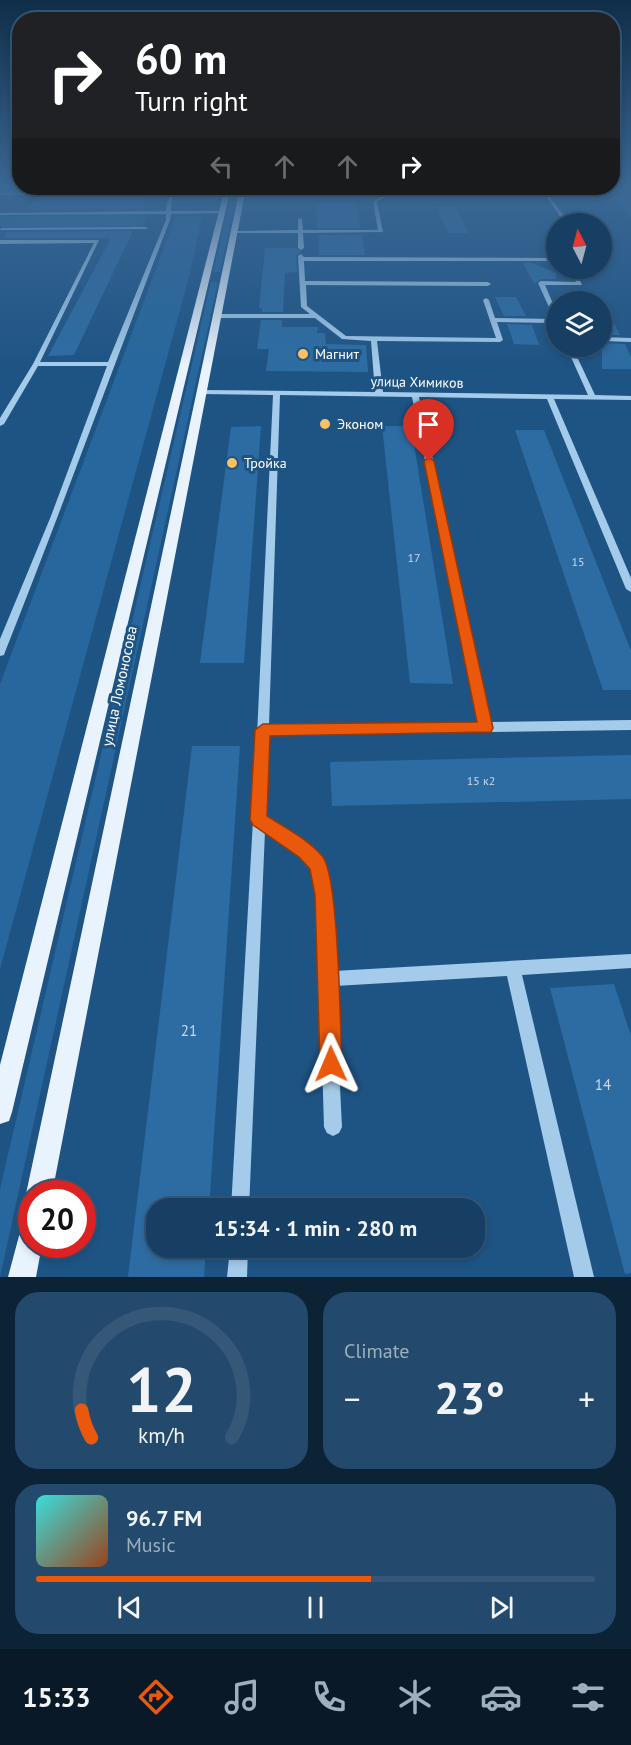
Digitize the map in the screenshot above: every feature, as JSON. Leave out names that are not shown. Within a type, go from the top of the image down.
[{"type":"main road","name":"улица Ломоносова","points":[[0,1112],[213,248]]},
{"type":"main road","name":"улица Ломоносова","points":[[42,1180],[231,248]]},
{"type":"main road","points":[[206,277],[225,277]]},
{"type":"main road","points":[[22,1277],[26,1258]]},
{"type":"street","points":[[0,424],[36,364],[94,248]]},
{"type":"street","points":[[0,652],[55,516],[110,364],[156,248]]},
{"type":"street","points":[[486,300],[500,340],[344,338],[304,307],[302,257],[546,259]]},
{"type":"street","points":[[546,295],[541,283],[580,284],[578,279]]},
{"type":"street","points":[[303,283],[488,284]]},
{"type":"street","points":[[217,316],[316,316]]},
{"type":"street","points":[[493,320],[546,319]]},
{"type":"street","points":[[374,339],[380,393]]},
{"type":"street","points":[[612,339],[631,340]]},
{"type":"street","points":[[574,357],[592,397]]},
{"type":"street","points":[[36,364],[110,364]]},
{"type":"street","name":"улица Химиков","points":[[202,392],[631,398]]},
{"type":"street","points":[[241,1198],[277,392]]},
{"type":"street","points":[[415,394],[486,728]]},
{"type":"street","points":[[549,396],[631,588]]},
{"type":"street","points":[[263,730],[631,725]]},
{"type":"street","points":[[259,820],[305,851],[318,865],[324,895],[329,979],[333,1126]]},
{"type":"street","points":[[329,979],[631,961]]},
{"type":"street","points":[[513,968],[584,1277]]},
{"type":"street","points":[[237,1277],[238,1258]]},
{"type":"shaded area","points":[[164,248],[195,248],[0,969],[0,684]]},
{"type":"shaded area","points":[[219,248],[225,248],[220,272],[213,272]]},
{"type":"shaded area","points":[[211,282],[218,282],[21,1180],[18,1180],[18,1195],[0,1277],[0,1189]]},
{"type":"building","points":[[106,248],[125,248],[74,355],[48,356]]},
{"type":"building","points":[[265,248],[296,248],[301,252],[296,256],[297,272],[285,273],[283,312],[262,312],[262,308],[259,308]]},
{"type":"building","points":[[319,248],[364,248],[365,255],[319,255]]},
{"type":"building","points":[[523,263],[532,263],[546,269],[546,279],[541,279],[534,284]]},
{"type":"building","points":[[495,297],[516,297],[526,316],[504,316]]},
{"type":"building","points":[[612,319],[620,335],[612,335]]},
{"type":"building","points":[[261,320],[282,320],[282,327],[318,327],[317,333],[325,333],[326,344],[366,345],[368,372],[266,371],[269,349],[257,349]]},
{"type":"building","points":[[507,324],[532,325],[539,345],[514,344]]},
{"type":"building","points":[[612,343],[625,344],[631,357],[631,369],[602,369],[602,357],[612,357]]},
{"type":"building","points":[[261,426],[244,663],[200,663],[231,427]]},
{"type":"building","points":[[382,426],[411,426],[453,684],[410,683]]},
{"type":"building","points":[[515,430],[544,430],[631,651],[631,690],[603,690]]},
{"type":"building","points":[[192,746],[240,746],[210,1198],[146,1198],[146,1258],[205,1258],[204,1277],[128,1277]]},
{"type":"building","points":[[631,755],[631,799],[332,806],[330,762]]},
{"type":"building","points":[[614,984],[631,1036],[631,1273],[625,1274],[550,988]]},
{"type":"place","name":"Магнит","points":[[303,354]]},
{"type":"place","name":"Эконом","points":[[325,424]]},
{"type":"place","name":"Тройка","points":[[232,463]]},
{"type":"route","points":[[331,1064],[324,895],[318,865],[305,851],[259,820],[263,730],[486,728],[429,461]]}]
